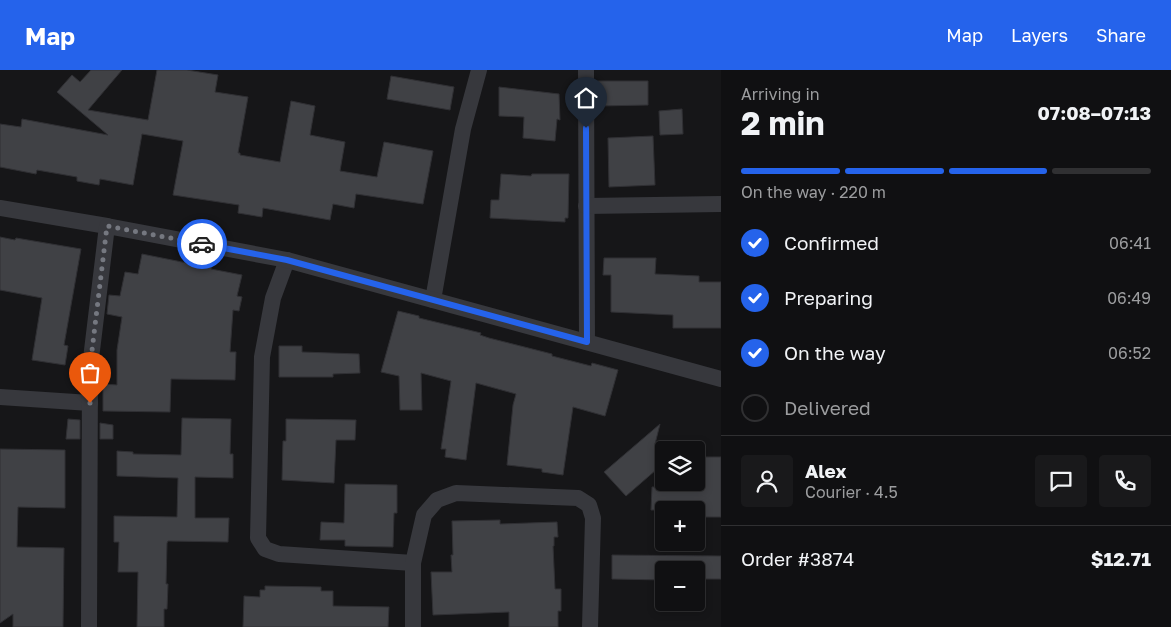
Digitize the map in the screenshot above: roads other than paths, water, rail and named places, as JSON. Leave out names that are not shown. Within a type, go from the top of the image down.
[{"type":"street","points":[[433,300],[464,129],[479,70]]},
{"type":"street","points":[[586,70],[587,342]]},
{"type":"street","points":[[586,206],[721,204]]},
{"type":"street","points":[[0,208],[287,260],[721,379]]},
{"type":"street","points":[[89,627],[90,367],[107,226]]},
{"type":"street","points":[[287,260],[273,298],[262,358],[258,538],[265,549],[279,554],[413,563]]},
{"type":"street","points":[[0,396],[90,403]]},
{"type":"street","points":[[413,627],[413,563],[424,515],[437,500],[456,493],[578,498],[588,505],[593,518],[590,627]]}]
